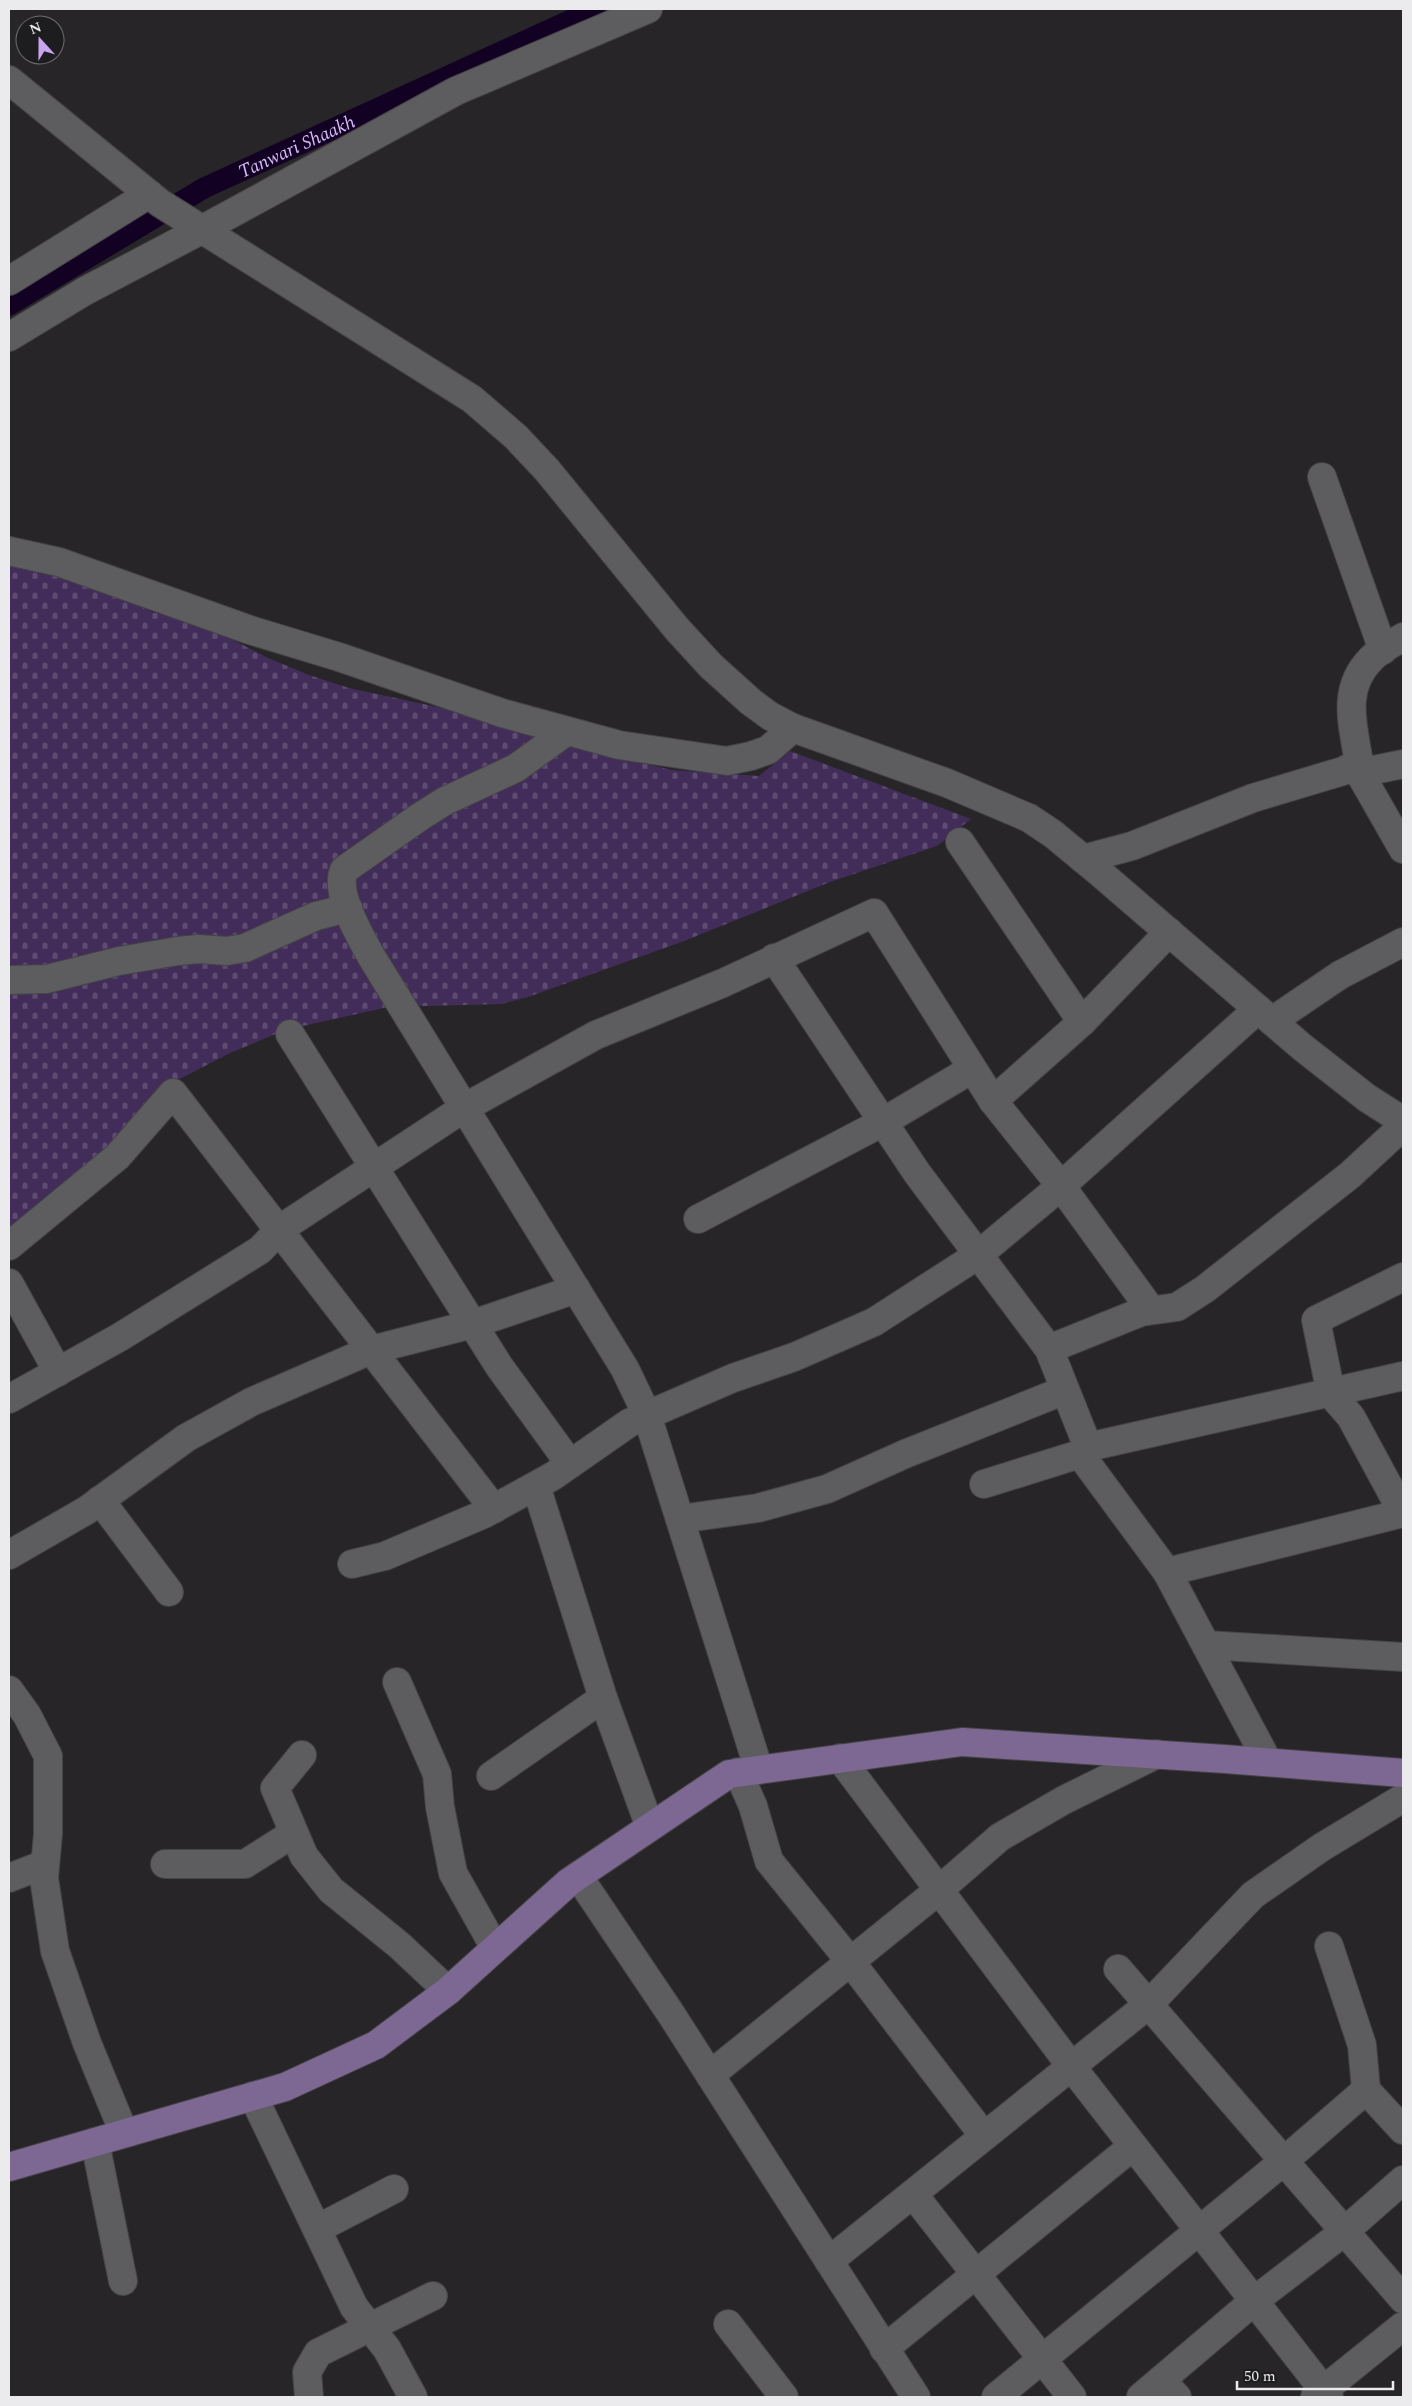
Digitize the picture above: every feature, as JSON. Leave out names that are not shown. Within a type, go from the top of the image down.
[{"type":"main road","points":[[9,2167],[285,2087],[376,2045],[448,1991],[578,1876],[729,1774],[962,1742],[1157,1754],[1403,1773]]},
{"type":"street","points":[[9,337],[195,224],[456,91],[648,9]]},
{"type":"street","points":[[9,80],[154,199],[472,400],[516,437],[547,470],[678,629],[711,666],[770,716],[793,728],[988,799],[1029,818],[1053,834],[1084,859],[1265,1015],[1367,1098],[1403,1121]]},
{"type":"street","points":[[9,281],[154,199]]},
{"type":"street","points":[[1322,477],[1393,644],[1371,658],[1354,681],[1351,709],[1357,764],[1403,849]]},
{"type":"street","points":[[9,551],[59,562],[250,630],[339,657],[502,713],[619,745],[727,761],[768,750],[793,728]]},
{"type":"street","points":[[567,731],[516,768],[445,801],[344,870],[341,877],[352,922],[464,1108],[626,1369],[647,1415],[680,1519],[748,1771],[754,1806],[769,1861],[850,1961],[984,2136]]},
{"type":"street","points":[[1084,859],[1132,846],[1254,798],[1357,764],[1369,771],[1403,764]]},
{"type":"street","points":[[960,842],[1082,1022]]},
{"type":"street","points":[[9,980],[47,979],[119,961],[178,951],[199,949],[227,951],[245,948],[316,916],[348,908]]},
{"type":"street","points":[[9,1399],[120,1337],[260,1250],[278,1231],[464,1108],[596,1035],[723,983],[874,913],[993,1101],[1061,1186],[1151,1310]]},
{"type":"street","points":[[993,1101],[1082,1022],[1169,932]]},
{"type":"street","points":[[352,1564],[385,1556],[494,1509],[536,1486],[629,1424],[647,1415],[733,1378],[794,1357],[874,1322],[978,1255],[1265,1015],[1403,942]]},
{"type":"street","points":[[774,958],[917,1173],[1049,1348],[1065,1390],[1084,1451],[1167,1572],[1268,1762]]},
{"type":"street","points":[[290,1034],[499,1366],[570,1464]]},
{"type":"street","points":[[698,1219],[883,1122],[972,1069]]},
{"type":"street","points":[[9,1246],[117,1157],[173,1094],[494,1509]]},
{"type":"street","points":[[1049,1348],[1141,1312],[1177,1306],[1205,1290],[1350,1175],[1403,1126]]},
{"type":"street","points":[[1167,1572],[1403,1513],[1351,1417],[1331,1394],[1316,1320],[1403,1277]]},
{"type":"street","points":[[9,1283],[58,1372]]},
{"type":"street","points":[[9,1555],[100,1500],[186,1438],[251,1402],[371,1350],[473,1324],[576,1289]]},
{"type":"street","points":[[984,1484],[1084,1451],[1403,1376]]},
{"type":"street","points":[[680,1519],[758,1508],[827,1489],[904,1454],[1065,1390]]},
{"type":"street","points":[[536,1486],[603,1698],[650,1828]]},
{"type":"street","points":[[100,1500],[169,1592]]},
{"type":"street","points":[[1206,1645],[1403,1657]]},
{"type":"street","points":[[397,1682],[437,1774],[440,1807],[453,1873],[495,1948]]},
{"type":"street","points":[[9,1690],[27,1715],[48,1756],[44,1878],[55,1951],[87,2043],[124,2134]]},
{"type":"street","points":[[491,1776],[603,1698]]},
{"type":"street","points":[[710,2075],[938,1890],[1000,1837],[1064,1800],[1157,1754]]},
{"type":"street","points":[[302,1755],[275,1788],[304,1856],[331,1890],[399,1945],[448,1991]]},
{"type":"street","points":[[840,1758],[1071,2066],[1254,2301],[1322,2395],[1403,2326]]},
{"type":"street","points":[[829,2261],[1149,2004],[1253,1895],[1322,1847],[1403,1798]]},
{"type":"street","points":[[165,1864],[245,1864],[294,1833]]},
{"type":"street","points":[[9,1878],[45,1864]]},
{"type":"street","points":[[578,1876],[710,2075],[916,2397]]},
{"type":"street","points":[[1329,1946],[1362,2045],[1366,2090],[1403,2130]]},
{"type":"street","points":[[1118,1969],[1403,2299]]},
{"type":"street","points":[[996,2397],[1284,2161],[1366,2090]]},
{"type":"street","points":[[253,2096],[354,2307],[387,2349],[414,2397]]},
{"type":"street","points":[[95,2142],[123,2281]]},
{"type":"street","points":[[884,2349],[1132,2146]]},
{"type":"street","points":[[1141,2397],[1169,2389],[1254,2301],[1345,2231],[1403,2180]]},
{"type":"street","points":[[317,2229],[394,2189]]},
{"type":"street","points":[[913,2194],[1072,2397]]},
{"type":"street","points":[[309,2397],[307,2372],[318,2352],[433,2296]]},
{"type":"street","points":[[728,2324],[784,2397]]},
{"type":"green space","points":[[9,563],[76,576],[152,612],[194,620],[268,658],[309,675],[349,688],[456,711],[574,747],[672,770],[759,776],[790,751],[971,819],[937,846],[830,882],[684,941],[528,997],[501,1004],[388,1007],[285,1030],[230,1053],[174,1082],[134,1131],[9,1239]]},
{"type":"waterway","name":"Tanwari Shaakh","points":[[9,305],[204,188],[595,9]]}]
